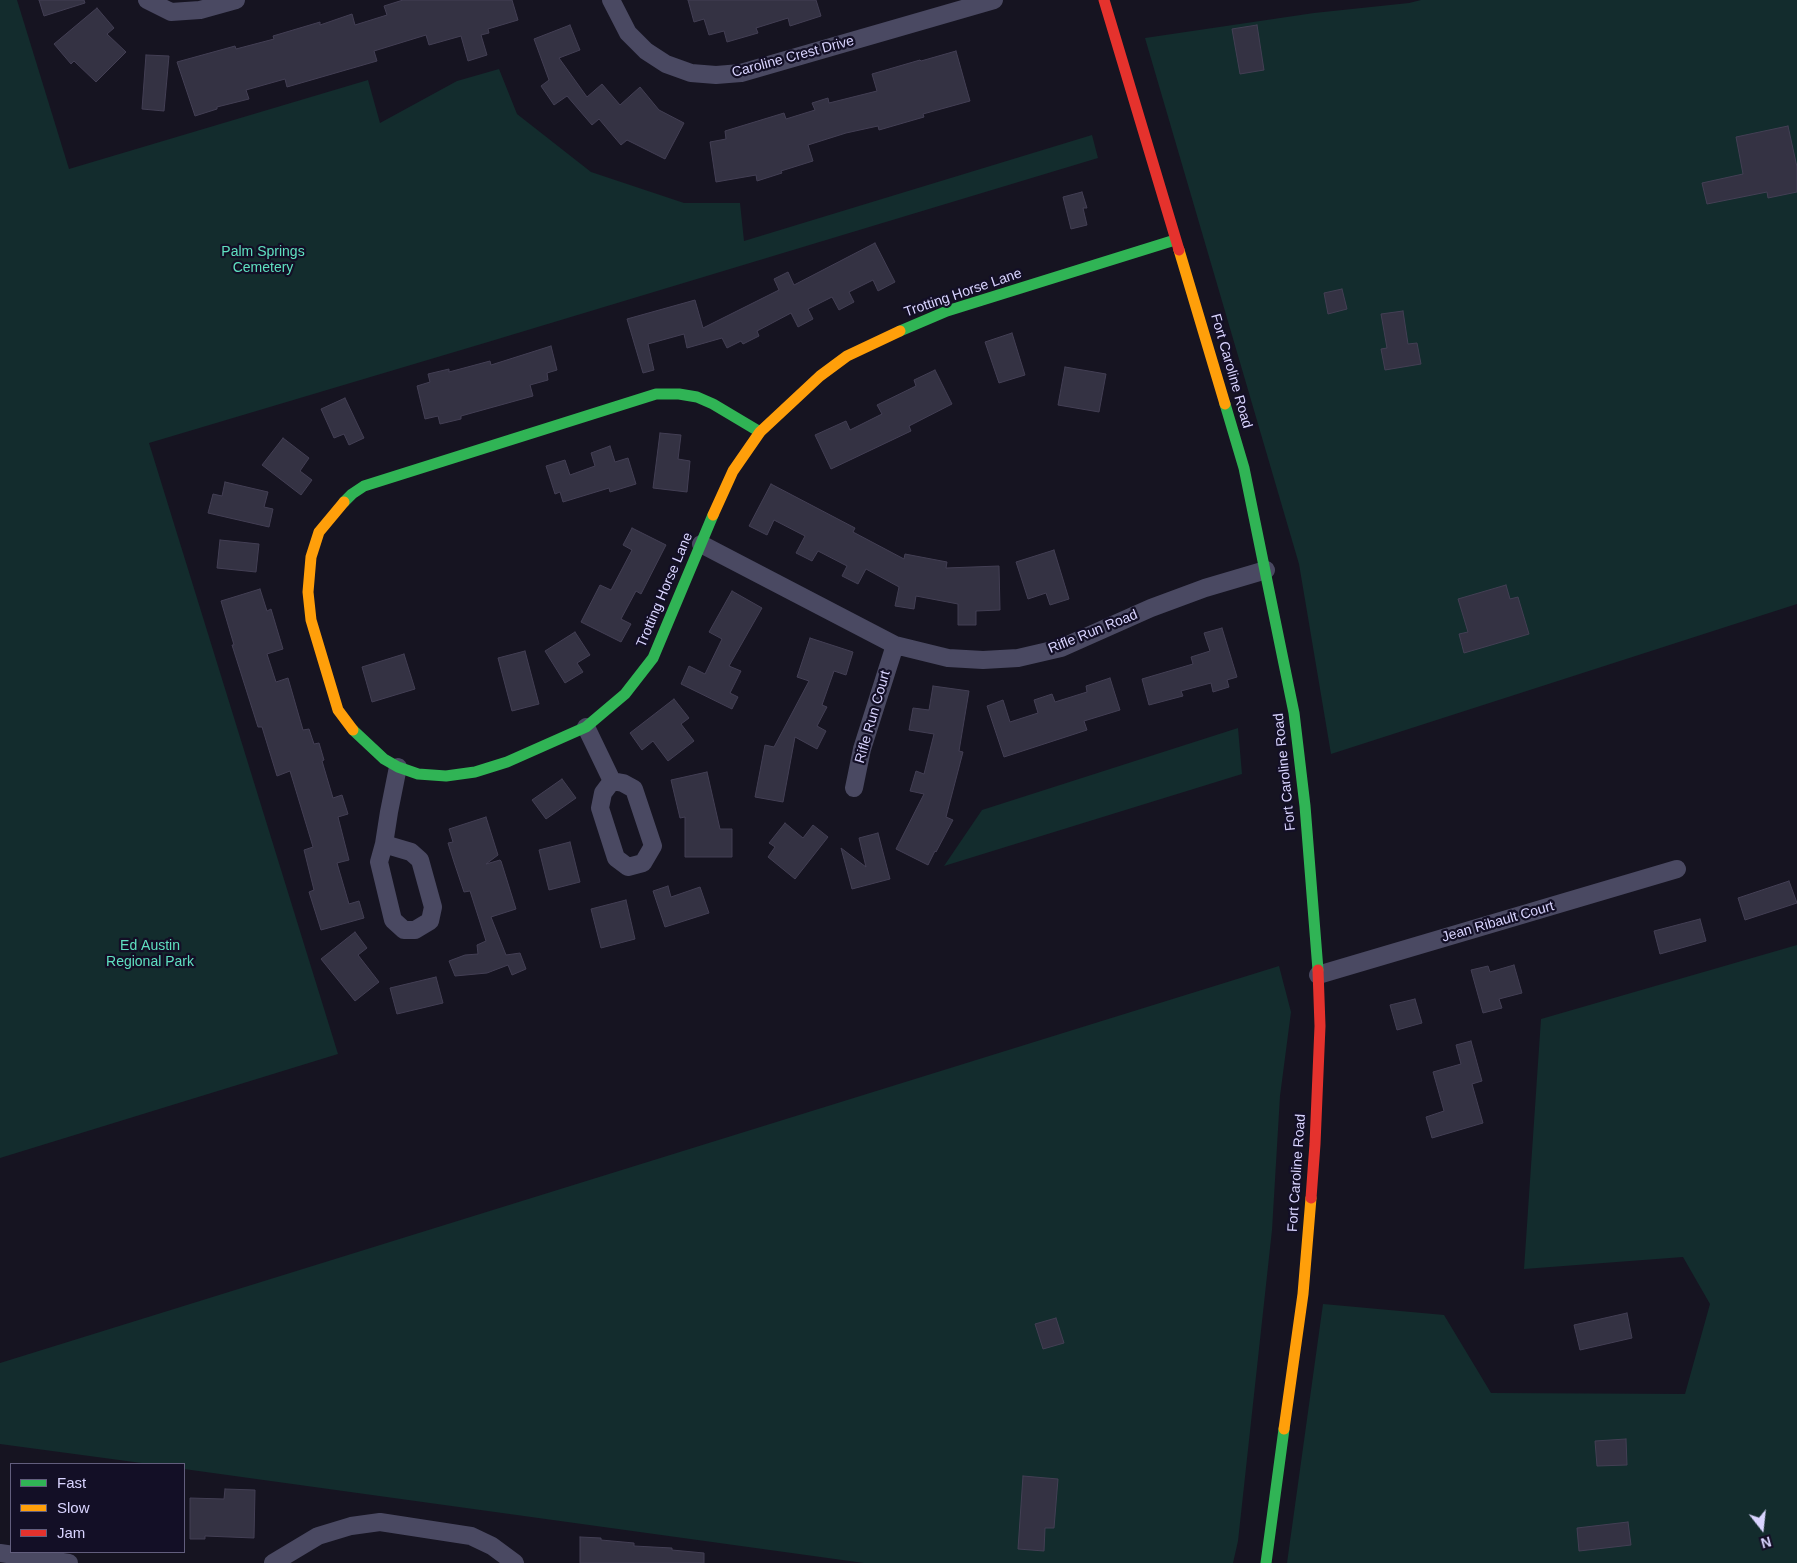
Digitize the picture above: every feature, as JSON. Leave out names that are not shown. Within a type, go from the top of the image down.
[{"type":"street","points":[[149,1],[171,12],[200,10],[236,0]]},
{"type":"street","name":"Caroline Crest Drive","points":[[612,4],[628,32],[646,51],[659,60],[691,73],[716,75],[741,73],[994,0]]},
{"type":"street","name":"Fort Caroline Road","points":[[1104,0],[1174,240],[1198,311],[1244,468],[1294,713],[1305,806],[1318,975],[1319,1069],[1310,1218],[1303,1294],[1266,1563]]},
{"type":"street","name":"Trotting Horse Lane","points":[[760,432],[713,404],[697,397],[656,394],[364,486],[341,504],[319,532],[311,557],[308,592],[311,620],[338,710],[353,730],[384,759],[398,767],[418,774],[446,776],[475,772],[507,762],[586,726],[625,694],[653,658],[707,528],[734,471],[760,432],[820,376],[848,356],[885,337],[946,311],[1174,240]]},
{"type":"street","name":"Rifle Run Road","points":[[701,544],[895,645],[948,658],[983,660],[1018,658],[1061,648],[1151,608],[1205,588],[1266,570]]},
{"type":"street","name":"Rifle Run Court","points":[[854,788],[862,749],[895,645]]},
{"type":"street","points":[[586,726],[612,781]]},
{"type":"street","points":[[384,844],[411,852],[420,860],[433,907],[430,921],[415,930],[404,930],[393,920],[379,862],[398,767]]},
{"type":"street","name":"Jean Ribault Court","points":[[1318,975],[1677,869]]},
{"type":"street","points":[[273,1563],[318,1536],[351,1526],[380,1522],[471,1536],[492,1546],[514,1563]]},
{"type":"street","points":[[0,1553],[69,1563]]},
{"type":"green space","points":[[0,0],[17,0],[69,169],[368,80],[380,123],[457,81],[499,69],[517,114],[591,172],[684,203],[740,203],[744,241],[1092,135],[1098,158],[149,443],[338,1054],[0,1158]]},
{"type":"green space","points":[[1421,0],[1797,0],[1797,604],[1331,754],[1299,564],[1145,38],[1314,13],[1409,3]]},
{"type":"green space","points":[[1238,728],[1242,774],[944,866],[982,810]]},
{"type":"green space","points":[[1797,945],[1797,1563],[1287,1563],[1323,1304],[1444,1315],[1491,1393],[1685,1394],[1710,1304],[1683,1257],[1524,1269],[1541,1019]]},
{"type":"green space","points":[[1279,966],[1291,1012],[1280,1096],[1272,1230],[1238,1541],[1233,1563],[864,1563],[185,1469],[185,1463],[142,1463],[0,1444],[0,1363]]},
{"type":"building","points":[[39,0],[84,0],[85,3],[44,16]]},
{"type":"building","points":[[403,0],[512,0],[518,20],[488,29],[489,33],[481,35],[487,55],[468,61],[461,36],[429,45],[426,35],[374,51],[377,61],[287,87],[285,79],[246,90],[249,99],[217,107],[217,109],[195,116],[177,62],[235,46],[236,49],[274,39],[273,36],[320,22],[320,25],[352,14],[355,25],[387,15],[384,6]]},
{"type":"building","points":[[688,0],[816,0],[821,16],[790,26],[788,18],[756,28],[758,33],[727,42],[724,31],[709,35],[704,19],[694,22]]},
{"type":"building","points":[[97,8],[114,28],[107,34],[126,52],[96,82],[74,61],[71,64],[54,44]]},
{"type":"building","points":[[570,25],[580,50],[559,58],[587,97],[602,84],[620,105],[640,87],[659,110],[684,123],[665,159],[627,140],[621,145],[599,119],[592,125],[567,96],[554,105],[541,86],[549,80],[534,39]]},
{"type":"building","points":[[1257,25],[1264,70],[1240,74],[1232,29]]},
{"type":"building","points":[[956,51],[970,101],[923,114],[924,117],[879,130],[878,126],[846,133],[808,145],[813,161],[757,181],[756,175],[716,182],[710,142],[726,139],[725,131],[784,113],[786,119],[815,110],[812,103],[828,98],[829,103],[877,91],[872,74]]},
{"type":"building","points":[[146,55],[169,56],[164,111],[142,109]]},
{"type":"building","points":[[1788,126],[1797,167],[1797,192],[1768,198],[1767,192],[1707,204],[1702,183],[1743,174],[1736,137]]},
{"type":"building","points":[[1082,192],[1087,208],[1083,208],[1087,225],[1071,229],[1063,197]]},
{"type":"building","points":[[875,243],[895,282],[878,291],[873,280],[849,292],[854,302],[839,310],[832,297],[808,309],[813,319],[798,327],[791,313],[757,331],[759,336],[743,344],[741,341],[727,348],[722,338],[687,348],[684,334],[648,344],[654,370],[643,373],[627,319],[695,300],[703,328],[779,290],[774,279],[788,272],[794,285]]},
{"type":"building","points":[[1342,289],[1347,309],[1328,314],[1324,293]]},
{"type":"building","points":[[1403,311],[1408,344],[1417,343],[1421,364],[1385,370],[1381,349],[1387,348],[1381,314]]},
{"type":"building","points":[[1012,333],[1025,375],[999,383],[985,342]]},
{"type":"building","points":[[551,346],[557,370],[547,373],[548,380],[530,385],[533,396],[461,416],[461,419],[440,424],[438,416],[425,419],[417,386],[430,382],[428,374],[449,369],[449,372],[490,361],[491,365]]},
{"type":"building","points":[[1065,367],[1106,374],[1099,412],[1058,405]]},
{"type":"building","points":[[935,370],[952,404],[909,426],[911,431],[831,469],[815,435],[846,421],[850,430],[882,414],[877,405],[916,386],[914,380]]},
{"type":"building","points":[[345,398],[364,438],[349,445],[344,434],[334,438],[321,409]]},
{"type":"building","points":[[660,433],[681,435],[678,459],[690,461],[687,492],[653,488]]},
{"type":"building","points":[[283,438],[309,458],[300,471],[312,480],[301,495],[262,465]]},
{"type":"building","points":[[610,446],[615,462],[628,458],[636,484],[610,492],[609,488],[563,502],[560,492],[555,494],[546,466],[565,460],[570,475],[595,466],[591,453]]},
{"type":"building","points":[[225,482],[268,492],[264,507],[273,509],[269,527],[208,513],[213,494],[222,496]]},
{"type":"building","points":[[771,484],[855,528],[853,532],[904,559],[905,554],[947,562],[946,568],[999,566],[1000,610],[976,611],[976,625],[958,625],[958,604],[916,596],[914,609],[895,606],[899,587],[866,569],[858,584],[842,576],[847,566],[818,551],[812,561],[796,553],[805,536],[774,520],[767,535],[749,526]]},
{"type":"building","points":[[632,528],[666,545],[641,594],[636,591],[621,619],[631,624],[621,642],[581,622],[600,585],[611,590],[632,550],[623,545]]},
{"type":"building","points":[[220,540],[259,544],[256,572],[217,568]]},
{"type":"building","points":[[1054,550],[1069,599],[1050,605],[1046,593],[1028,599],[1016,562]]},
{"type":"building","points":[[1506,585],[1510,599],[1518,597],[1529,634],[1464,653],[1459,634],[1468,632],[1458,599]]},
{"type":"building","points":[[260,589],[267,611],[271,609],[283,649],[267,654],[276,682],[288,678],[303,730],[309,729],[314,744],[319,743],[324,760],[322,761],[333,798],[342,795],[348,814],[338,817],[349,860],[337,863],[349,904],[359,901],[364,918],[321,930],[309,892],[314,890],[304,850],[313,847],[290,771],[277,776],[262,727],[258,727],[232,645],[234,645],[221,601]]},
{"type":"building","points":[[732,591],[762,608],[729,666],[741,671],[730,693],[738,697],[732,709],[681,684],[689,666],[705,674],[722,639],[709,632]]},
{"type":"building","points":[[1222,628],[1237,677],[1227,680],[1229,687],[1213,692],[1211,683],[1181,691],[1183,696],[1149,705],[1142,679],[1193,664],[1191,657],[1210,651],[1204,633]]},
{"type":"building","points":[[575,632],[590,655],[577,663],[583,672],[565,683],[545,651]]},
{"type":"building","points":[[810,638],[853,652],[846,675],[834,671],[822,705],[827,707],[817,726],[826,731],[817,749],[795,737],[783,802],[755,797],[765,745],[774,747],[809,681],[797,677]]},
{"type":"building","points":[[525,651],[539,704],[512,711],[498,658]]},
{"type":"building","points":[[404,654],[415,689],[372,702],[362,667]]},
{"type":"building","points":[[1110,678],[1120,710],[1084,721],[1087,730],[1004,757],[987,706],[1003,700],[1010,722],[1038,713],[1034,700],[1052,694],[1055,702],[1087,692],[1086,686]]},
{"type":"building","points":[[933,686],[969,691],[959,751],[963,752],[946,817],[953,820],[928,865],[896,849],[924,794],[910,791],[916,771],[924,774],[934,734],[909,730],[913,708],[929,710]]},
{"type":"building","points":[[674,699],[689,718],[681,724],[694,741],[668,761],[653,741],[642,750],[630,733]]},
{"type":"building","points":[[707,772],[720,829],[732,829],[732,857],[685,857],[685,817],[680,818],[671,780]]},
{"type":"building","points":[[562,779],[576,798],[546,819],[532,800]]},
{"type":"building","points":[[486,817],[498,855],[486,864],[501,861],[516,909],[491,917],[506,955],[520,953],[526,969],[512,975],[508,965],[487,973],[455,976],[449,961],[465,955],[478,954],[477,945],[486,941],[470,891],[464,892],[454,862],[448,843],[453,842],[449,829]]},
{"type":"building","points":[[785,823],[803,838],[813,825],[828,837],[795,879],[768,857],[775,847],[769,843]]},
{"type":"building","points":[[878,833],[890,879],[852,889],[841,848],[866,867],[859,838]]},
{"type":"building","points":[[570,842],[580,882],[549,890],[539,850]]},
{"type":"building","points":[[1789,881],[1797,903],[1745,920],[1738,898]]},
{"type":"building","points":[[668,886],[671,897],[700,887],[709,913],[665,927],[653,891]]},
{"type":"building","points":[[626,900],[635,939],[601,948],[591,909]]},
{"type":"building","points":[[1700,919],[1706,941],[1660,954],[1654,931]]},
{"type":"building","points":[[355,932],[367,948],[358,955],[379,982],[355,1001],[321,959]]},
{"type":"building","points":[[1514,965],[1522,993],[1499,999],[1502,1008],[1483,1013],[1471,970],[1488,966],[1490,972]]},
{"type":"building","points":[[436,977],[443,1003],[397,1014],[390,988]]},
{"type":"building","points":[[1415,999],[1422,1023],[1397,1030],[1390,1005]]},
{"type":"building","points":[[1471,1041],[1482,1081],[1472,1084],[1483,1123],[1432,1138],[1426,1117],[1444,1111],[1433,1072],[1461,1064],[1456,1045]]},
{"type":"building","points":[[1627,1313],[1632,1338],[1580,1350],[1574,1325]]},
{"type":"building","points":[[1056,1318],[1064,1343],[1043,1349],[1035,1324]]},
{"type":"building","points":[[1626,1439],[1627,1465],[1597,1466],[1595,1441]]},
{"type":"building","points":[[1023,1476],[1058,1479],[1054,1528],[1045,1528],[1044,1551],[1018,1549]]},
{"type":"building","points":[[225,1489],[255,1490],[254,1538],[205,1536],[205,1539],[190,1539],[190,1498],[224,1499]]},
{"type":"building","points":[[1628,1522],[1631,1545],[1579,1551],[1577,1528]]},
{"type":"building","points":[[580,1537],[634,1543],[634,1546],[672,1548],[672,1550],[704,1553],[704,1563],[580,1563]]},
{"type":"traffic: fast","points":[[900,331],[947,311],[1175,240]]},
{"type":"traffic: fast","points":[[344,502],[364,486],[656,394],[679,394],[697,397],[713,404],[760,432]]},
{"type":"traffic: fast","points":[[1225,404],[1244,468],[1294,713],[1305,806],[1318,970]]},
{"type":"traffic: fast","points":[[353,730],[384,759],[398,767],[418,774],[446,776],[475,772],[507,762],[586,727],[625,694],[653,658],[713,515]]},
{"type":"traffic: fast","points":[[1266,1563],[1284,1429]]},
{"type":"traffic: slow","points":[[1179,250],[1225,404]]},
{"type":"traffic: slow","points":[[713,515],[733,471],[760,432],[820,376],[847,356],[900,331]]},
{"type":"traffic: slow","points":[[344,502],[319,532],[311,557],[308,592],[311,620],[338,710],[353,730]]},
{"type":"traffic: slow","points":[[1284,1429],[1303,1294],[1311,1198]]},
{"type":"traffic: jam","points":[[1104,0],[1179,250]]},
{"type":"traffic: jam","points":[[1311,1198],[1320,1026],[1318,970]]},
{"type":"park label","name":"Palm Springs Cemetery","points":[[263,260]]},
{"type":"park label","name":"Ed Austin Regional Park","points":[[150,954]]}]
